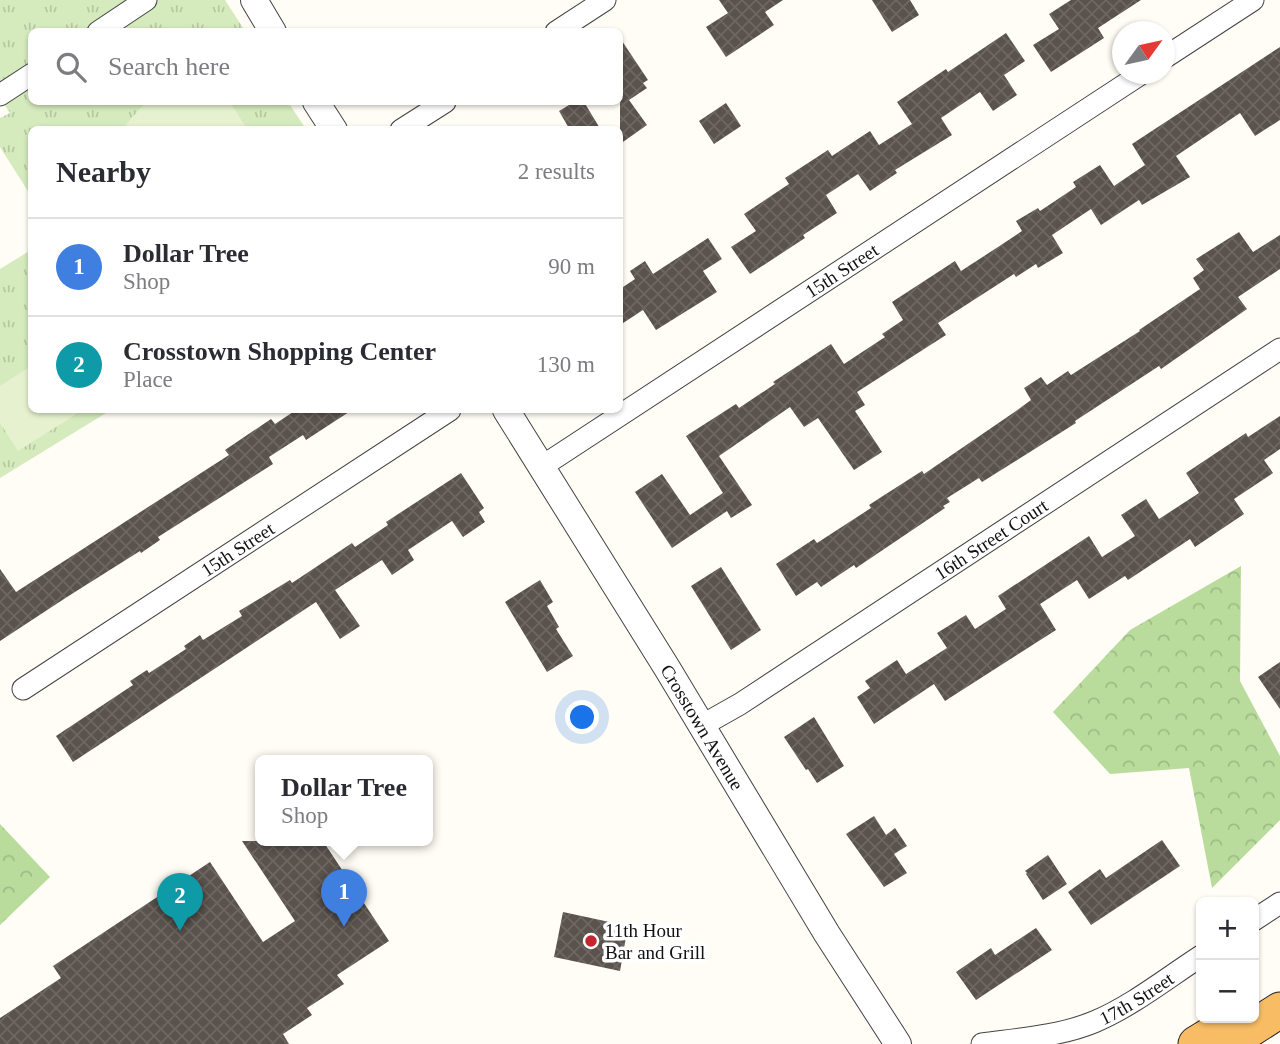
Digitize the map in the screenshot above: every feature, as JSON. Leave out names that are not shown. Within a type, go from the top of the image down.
[{"type":"highway","points":[[1259,1006],[1280,996]]},
{"type":"highway","points":[[1227,1044],[1280,1010]]},
{"type":"highway","points":[[1196,1044],[1230,1023]]},
{"type":"street","points":[[104,28],[146,0]]},
{"type":"street","points":[[254,0],[271,28]]},
{"type":"street","points":[[562,28],[605,0]]},
{"type":"street","points":[[1175,51],[1252,0]]},
{"type":"street","points":[[0,95],[28,78]]},
{"type":"street","name":"15th Street","points":[[541,467],[1126,84]]},
{"type":"street","points":[[318,105],[331,126]]},
{"type":"street","points":[[407,126],[440,105]]},
{"type":"street","name":"16th Street Court","points":[[701,726],[740,704],[1280,349]]},
{"type":"street","name":"15th Street","points":[[23,690],[445,413]]},
{"type":"street","name":"Crosstown Avenue","points":[[508,413],[827,934],[898,1044]]},
{"type":"street","points":[[1259,917],[1280,903]]},
{"type":"street","name":"17th Street","points":[[982,1044],[1014,1042],[1095,1021],[1196,959]]},
{"type":"green space","points":[[0,0],[225,0],[243,28],[28,28],[28,105],[290,105],[304,126],[28,126],[28,191],[0,147],[0,118],[10,113],[0,98]]},
{"type":"green space","points":[[143,105],[232,105],[245,126],[125,126]]},
{"type":"green space","points":[[28,252],[28,413],[106,413],[0,478],[0,269]]},
{"type":"green space","points":[[28,368],[28,413],[78,413],[18,451],[0,423],[0,386]]},
{"type":"green space","points":[[1241,566],[1240,681],[1280,756],[1280,820],[1212,888],[1189,768],[1110,774],[1053,712],[1130,630]]},
{"type":"green space","points":[[0,824],[50,877],[0,925]]},
{"type":"building","points":[[719,0],[783,0],[765,12],[774,25],[726,57],[706,27],[728,13]]},
{"type":"building","points":[[872,0],[910,0],[919,15],[892,32]]},
{"type":"building","points":[[1071,0],[1141,0],[1098,28],[1104,38],[1051,72],[1033,45],[1059,29],[1049,14]]},
{"type":"building","points":[[1006,33],[1025,61],[1004,75],[1017,95],[993,111],[980,92],[941,118],[952,135],[895,170],[897,173],[870,191],[858,174],[826,195],[837,213],[750,274],[731,247],[756,231],[744,214],[789,184],[785,178],[828,150],[832,156],[870,131],[879,145],[912,124],[897,102]]},
{"type":"building","points":[[623,42],[648,80],[643,83],[647,88],[629,100],[647,125],[623,142],[623,126],[620,126],[620,105],[623,105]]},
{"type":"building","points":[[1280,47],[1280,120],[1255,136],[1240,113],[1176,156],[1190,177],[1142,205],[1139,200],[1101,225],[1091,209],[1052,235],[1063,253],[1038,268],[1036,264],[1016,277],[1014,274],[938,323],[946,335],[857,392],[865,405],[855,411],[882,452],[854,470],[818,418],[804,427],[790,407],[719,456],[752,505],[731,518],[727,511],[672,548],[635,492],[662,474],[690,515],[723,493],[686,436],[736,404],[739,408],[831,344],[844,364],[885,337],[882,334],[903,320],[892,302],[955,261],[961,271],[998,247],[1022,231],[1016,221],[1038,208],[1040,211],[1076,187],[1073,182],[1100,165],[1114,186],[1145,165],[1132,144]]},
{"type":"building","points":[[726,103],[741,126],[714,144],[699,121]]},
{"type":"building","points":[[569,105],[586,105],[599,126],[568,126],[559,111]]},
{"type":"building","points":[[1239,232],[1253,252],[1280,235],[1280,269],[1238,297],[1247,309],[1161,369],[1159,366],[1075,421],[1076,423],[982,482],[979,478],[947,498],[950,502],[943,506],[945,508],[856,568],[854,565],[821,587],[817,582],[796,596],[776,564],[814,539],[817,543],[871,508],[869,505],[922,471],[924,474],[1016,411],[1031,400],[1024,388],[1041,377],[1047,385],[1068,371],[1071,375],[1200,289],[1193,278],[1204,270],[1196,259]]},
{"type":"building","points":[[708,238],[722,259],[703,271],[717,292],[656,330],[643,310],[623,323],[623,287],[635,279],[630,271],[645,261],[653,274]]},
{"type":"building","points":[[292,413],[347,413],[306,440],[303,435],[269,457],[273,464],[158,537],[160,540],[141,553],[140,551],[0,641],[0,569],[16,592],[229,455],[225,450],[271,419],[275,424]]},
{"type":"building","points":[[1280,416],[1280,449],[1264,460],[1273,473],[1234,499],[1244,514],[1195,547],[1190,539],[1128,580],[1125,576],[1089,599],[1077,580],[1040,604],[1056,630],[945,701],[934,684],[874,724],[857,697],[870,688],[865,681],[897,660],[906,674],[947,648],[937,633],[966,615],[975,629],[1006,609],[998,596],[1089,536],[1102,557],[1135,536],[1121,515],[1146,499],[1159,519],[1199,493],[1186,473],[1246,433],[1248,437]]},
{"type":"building","points":[[461,473],[484,508],[479,512],[485,522],[463,537],[452,521],[408,550],[414,560],[392,575],[382,560],[335,590],[360,626],[340,639],[316,602],[73,762],[56,736],[133,685],[130,681],[147,670],[149,673],[186,649],[184,646],[200,635],[203,640],[242,616],[239,611],[290,580],[292,583],[352,543],[355,547],[388,525],[386,522]]},
{"type":"building","points":[[721,567],[761,630],[731,650],[691,586]]},
{"type":"building","points":[[540,580],[553,602],[547,606],[559,627],[556,629],[573,656],[547,672],[505,602]]},
{"type":"building","points":[[1280,662],[1280,709],[1258,677]]},
{"type":"building","points":[[814,717],[844,766],[817,783],[784,737]]},
{"type":"building","points":[[874,816],[886,835],[895,828],[907,846],[894,854],[907,873],[884,887],[846,834]]},
{"type":"building","points":[[1162,840],[1180,866],[1091,925],[1068,892],[1100,869],[1106,878]]},
{"type":"building","points":[[242,841],[255,841],[255,846],[326,846],[389,941],[337,975],[344,984],[307,1008],[312,1015],[283,1034],[289,1044],[0,1044],[0,1018],[61,978],[53,966],[210,862],[263,942],[295,921]]},
{"type":"building","points":[[1048,855],[1067,884],[1043,900],[1025,871]]},
{"type":"building","name":"11th Hour Bar and Grill","points":[[563,912],[628,926],[620,971],[554,957]]},
{"type":"building","points":[[1036,928],[1052,950],[976,1000],[956,972],[991,948],[995,955]]},
{"type":"place","name":"Dollar Tree","points":[[344,927]]},
{"type":"place","name":"Crosstown Shopping Center","points":[[180,931]]},
{"type":"place","name":"11th Hour Bar and Grill","points":[[591,941]]}]
